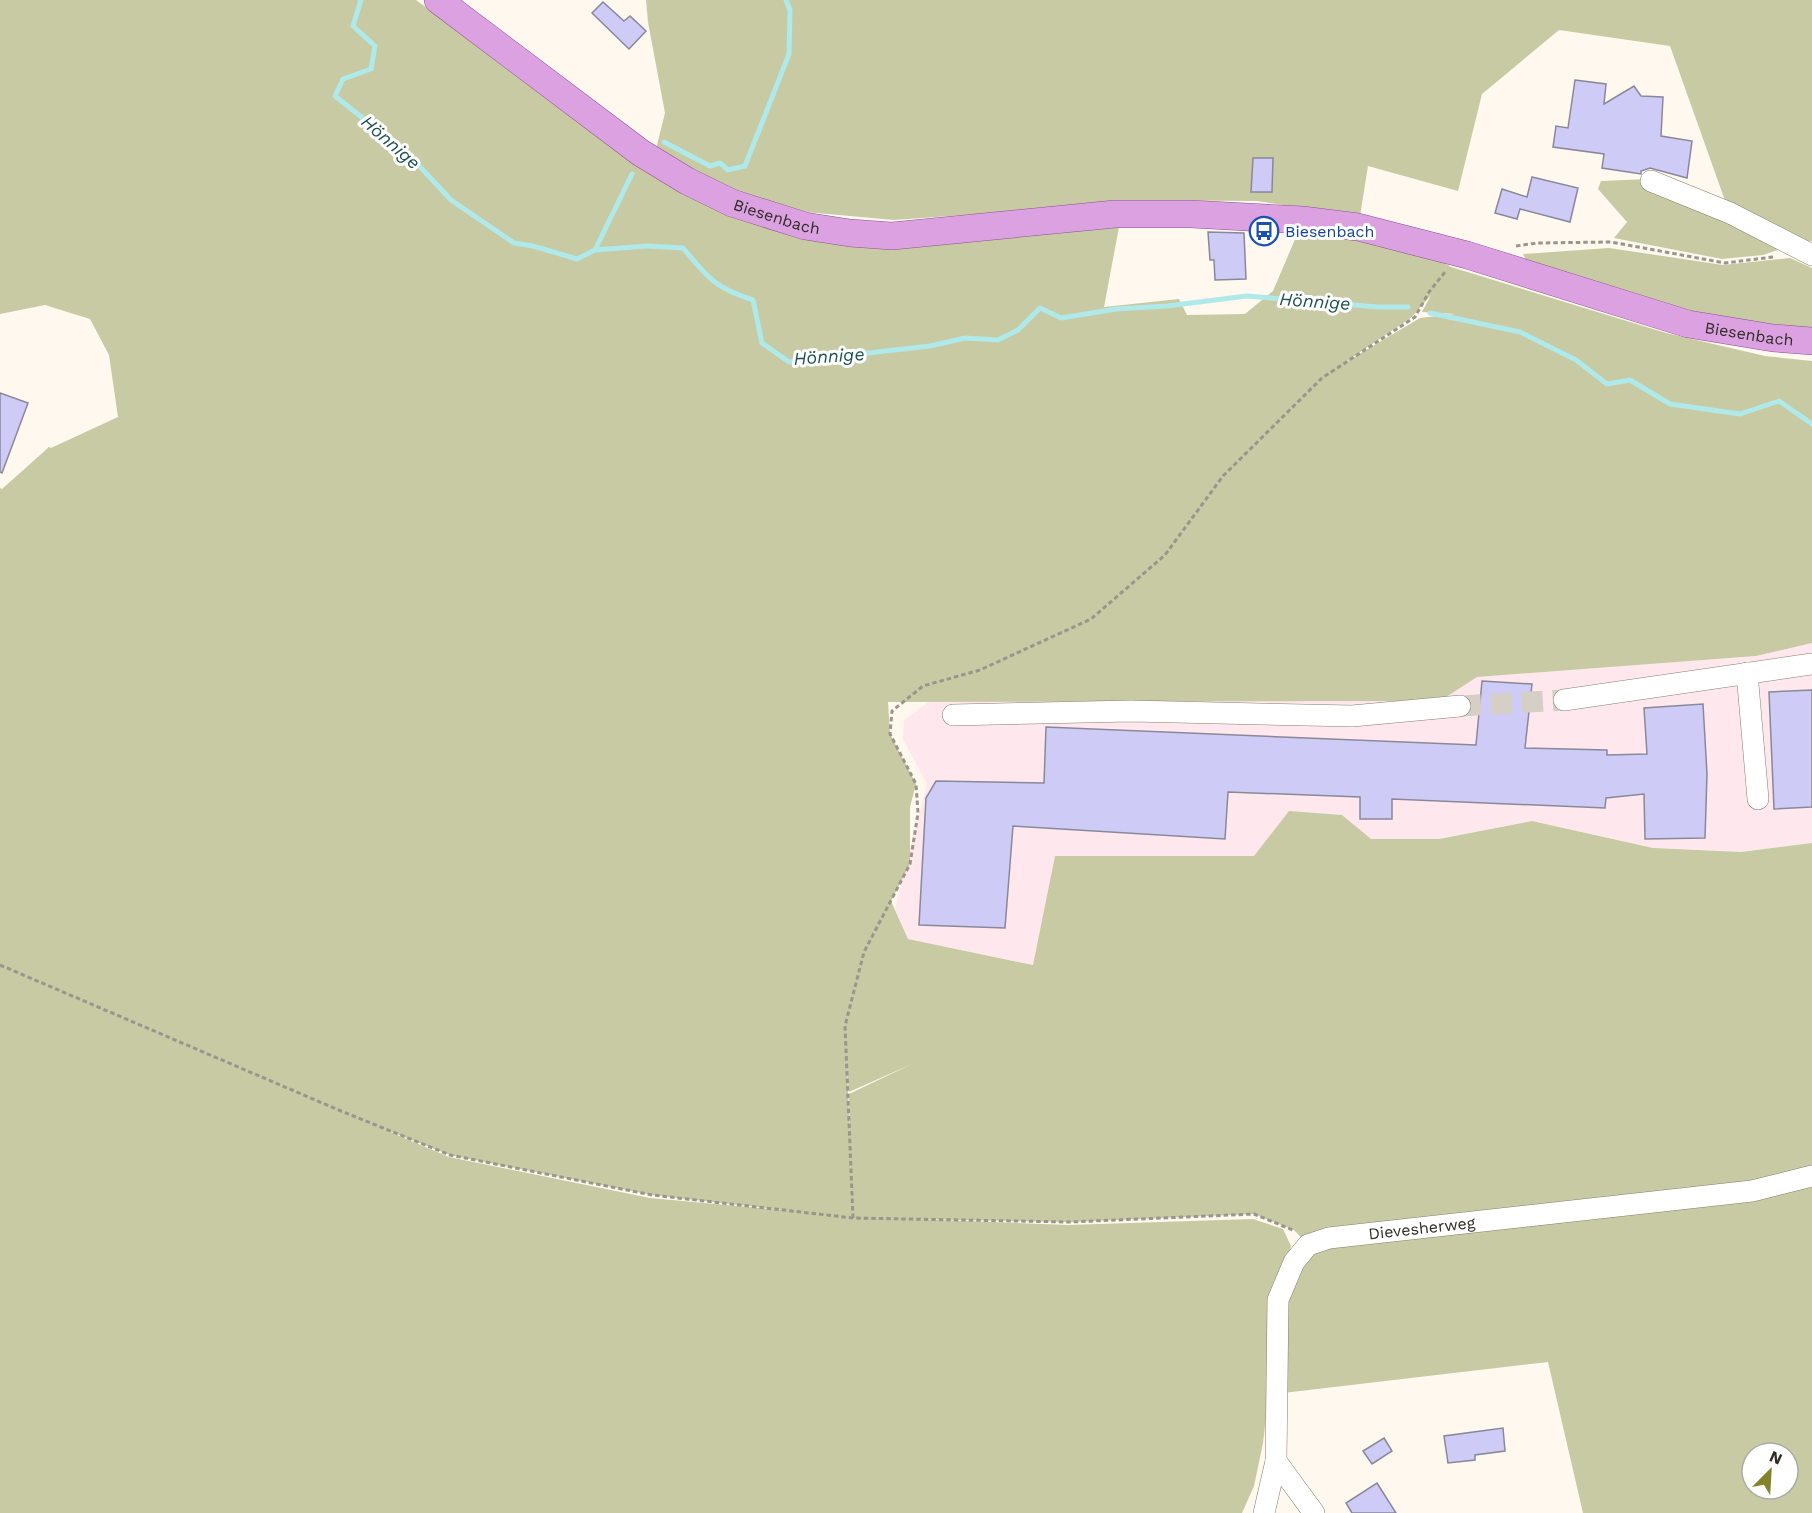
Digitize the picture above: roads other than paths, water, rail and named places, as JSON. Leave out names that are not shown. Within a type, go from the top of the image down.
[{"type":"main road","name":"Biesenbach","points":[[438,0],[641,153],[687,181],[732,203],[805,226],[850,233],[892,236],[1115,214],[1237,216],[1302,220],[1358,227],[1467,255],[1688,324],[1773,338],[1812,341]]},
{"type":"street","points":[[1651,181],[1730,213],[1805,251]]},
{"type":"street","points":[[1564,700],[1812,664]]},
{"type":"street","points":[[1747,674],[1758,799]]},
{"type":"street","points":[[953,715],[1131,711],[1352,716],[1460,706]]},
{"type":"street","name":"Dievesherweg","points":[[1276,1461],[1278,1300],[1294,1262],[1308,1245],[1329,1238],[1752,1191],[1812,1176]]},
{"type":"street","points":[[1264,1513],[1276,1461]]},
{"type":"street","points":[[1276,1461],[1314,1513]]},
{"type":"waterway","name":"Hönnige","points":[[361,0],[353,26],[375,46],[371,69],[343,79],[335,96],[409,155],[451,200],[514,243],[577,259],[595,250],[647,246],[683,248],[713,281],[753,300],[762,343],[789,362],[930,346],[965,338],[998,340],[1018,330],[1040,308],[1061,318],[1116,309],[1167,306],[1247,296],[1378,307],[1408,307]]},
{"type":"waterway","points":[[664,142],[710,166],[720,163],[728,170],[745,166],[789,54],[790,10],[786,0]]},
{"type":"waterway","points":[[595,250],[632,174]]},
{"type":"waterway","name":"Hönnige","points":[[1430,313],[1520,332],[1576,360],[1607,384],[1630,380],[1670,404],[1740,414],[1779,401],[1812,424]]},
{"type":"tunnel","points":[[1460,706],[1564,700]]},
{"type":"place","name":"Biesenbach","points":[[1264,231]]}]
